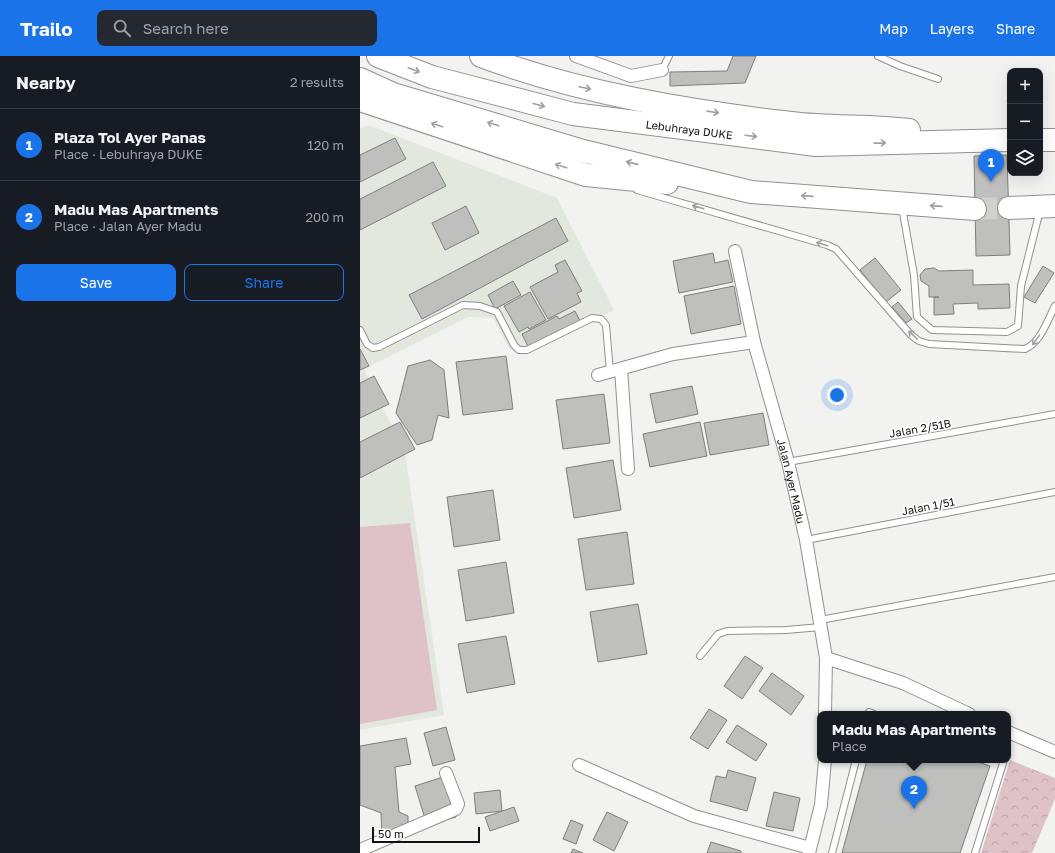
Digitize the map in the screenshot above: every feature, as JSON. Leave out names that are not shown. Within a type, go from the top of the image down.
[{"type":"highway","name":"Lebuhraya DUKE","points":[[378,56],[432,77],[573,114],[816,145],[1002,140]]},
{"type":"highway","points":[[481,56],[568,84],[669,106],[792,123],[895,128],[1002,140]]},
{"type":"highway","points":[[360,79],[393,94],[583,151],[752,192]]},
{"type":"highway","points":[[360,100],[586,175],[752,192],[975,209]]},
{"type":"highway","points":[[1043,140],[1055,140]]},
{"type":"highway","points":[[1009,208],[1048,206]]},
{"type":"street","points":[[576,56],[631,76],[662,70]]},
{"type":"street","name":"Jalan Ayer Madu","points":[[735,251],[754,342],[788,462],[806,540],[826,658],[825,711]]},
{"type":"street","points":[[598,375],[673,354],[754,342]]},
{"type":"street","points":[[616,370],[628,469]]},
{"type":"street","points":[[826,658],[904,683],[963,711]]},
{"type":"street","points":[[1011,733],[1055,752]]},
{"type":"street","points":[[579,765],[694,816],[809,850],[821,805],[825,763]]},
{"type":"street","points":[[360,850],[456,809],[458,804],[446,774]]},
{"type":"lane","points":[[662,70],[669,56]]},
{"type":"lane","points":[[878,56],[900,66],[938,79]]},
{"type":"lane","points":[[586,175],[624,186]]},
{"type":"lane","points":[[631,188],[827,245],[836,249],[911,335],[919,341],[929,344],[1024,349],[1032,346],[1038,339],[1055,306]]},
{"type":"lane","points":[[902,204],[914,274],[917,317],[932,330],[1007,332],[1018,326],[1021,286],[1048,206]]},
{"type":"lane","points":[[360,330],[368,344],[373,348],[379,347],[464,305],[480,306],[497,312],[514,345],[519,350],[527,350],[592,318],[601,319],[606,325],[616,370]]},
{"type":"lane","name":"Jalan 2/51B","points":[[788,462],[1055,414]]},
{"type":"lane","name":"Jalan 1/51","points":[[806,540],[1055,492]]},
{"type":"lane","points":[[700,656],[718,634],[727,631],[786,630],[1055,577]]},
{"type":"lane","points":[[832,853],[855,763]]},
{"type":"lane","points":[[975,853],[1003,763]]},
{"type":"shaded area","points":[[368,125],[557,198],[614,310],[527,353],[509,349],[493,318],[468,317],[364,369],[405,453],[444,715],[360,730],[360,129]]},
{"type":"green space","points":[[410,523],[437,710],[360,724],[360,527]]},
{"type":"green space","points":[[1011,760],[1055,778],[1055,799],[1032,853],[981,853]]},
{"type":"building","points":[[733,56],[756,56],[745,83],[670,86],[670,72],[727,71]]},
{"type":"building","points":[[395,138],[406,159],[360,182],[360,155]]},
{"type":"building","points":[[1007,155],[1010,255],[976,256],[974,156]]},
{"type":"building","points":[[433,162],[446,186],[360,230],[360,199]]},
{"type":"building","points":[[466,206],[479,233],[445,250],[432,223]]},
{"type":"building","points":[[556,218],[568,241],[422,319],[409,295]]},
{"type":"building","points":[[713,253],[715,263],[728,260],[733,282],[679,293],[673,261]]},
{"type":"building","points":[[875,258],[901,290],[886,302],[860,270]]},
{"type":"building","points":[[565,260],[582,291],[577,293],[581,302],[548,319],[530,287],[558,272],[555,265]]},
{"type":"building","points":[[1043,266],[1054,273],[1035,303],[1024,297]]},
{"type":"building","points":[[934,268],[939,271],[973,270],[973,285],[1009,284],[1010,308],[978,309],[978,303],[953,304],[954,314],[934,315],[934,297],[929,297],[929,286],[921,281],[920,275],[925,269]]},
{"type":"building","points":[[513,281],[521,295],[495,309],[488,295]]},
{"type":"building","points":[[734,286],[741,324],[691,334],[684,296]]},
{"type":"building","points":[[530,292],[546,320],[529,329],[528,327],[519,332],[504,306]]},
{"type":"building","points":[[898,302],[912,319],[906,323],[892,307]]},
{"type":"building","points":[[575,311],[582,325],[530,351],[522,334],[557,316],[559,319]]},
{"type":"building","points":[[360,349],[369,366],[360,370]]},
{"type":"building","points":[[506,356],[513,409],[463,415],[456,362]]},
{"type":"building","points":[[430,360],[444,370],[449,418],[438,415],[432,440],[417,445],[396,413],[408,366]]},
{"type":"building","points":[[374,376],[389,404],[360,418],[360,383]]},
{"type":"building","points":[[692,386],[698,414],[656,423],[650,394]]},
{"type":"building","points":[[604,394],[610,443],[563,449],[556,400]]},
{"type":"building","points":[[763,413],[769,445],[710,455],[704,423]]},
{"type":"building","points":[[400,422],[415,449],[360,478],[360,442]]},
{"type":"building","points":[[700,422],[707,456],[650,467],[643,434]]},
{"type":"building","points":[[613,460],[621,510],[574,518],[566,468]]},
{"type":"building","points":[[493,490],[500,540],[454,547],[447,497]]},
{"type":"building","points":[[627,532],[634,584],[586,590],[578,539]]},
{"type":"building","points":[[506,562],[514,613],[466,621],[458,570]]},
{"type":"building","points":[[638,604],[647,654],[598,662],[590,612]]},
{"type":"building","points":[[506,636],[515,684],[467,693],[458,644]]},
{"type":"building","points":[[745,656],[763,668],[742,699],[724,686]]},
{"type":"building","points":[[772,673],[804,696],[791,715],[759,691]]},
{"type":"building","points":[[709,709],[727,720],[708,749],[690,738]]},
{"type":"building","points":[[737,725],[767,744],[756,761],[726,742]]},
{"type":"building","points":[[446,727],[455,760],[433,766],[424,733]]},
{"type":"building","points":[[406,738],[411,764],[395,767],[399,812],[408,816],[408,832],[382,840],[381,813],[360,805],[360,746]]},
{"type":"building","points":[[866,763],[981,763],[990,766],[960,853],[842,853]]},
{"type":"building","points":[[728,770],[756,778],[747,811],[710,801],[716,776],[726,778]]},
{"type":"building","points":[[443,777],[456,817],[427,825],[415,786]]},
{"type":"building","points":[[500,790],[502,811],[476,814],[474,793]]},
{"type":"building","points":[[774,792],[800,798],[793,831],[766,826]]},
{"type":"building","points":[[514,807],[519,821],[490,831],[485,817]]},
{"type":"building","points":[[607,812],[628,822],[614,851],[593,840]]},
{"type":"building","points":[[571,820],[583,825],[576,844],[563,839]]},
{"type":"building","points":[[711,842],[741,851],[741,853],[707,853]]},
{"type":"building","points":[[573,849],[583,853],[571,853]]},
{"type":"tunnel","points":[[975,209],[1009,208]]},
{"type":"place","name":"Plaza Tol Ayer Panas","points":[[991,182]]},
{"type":"place","name":"Madu Mas Apartments","points":[[914,809]]}]
